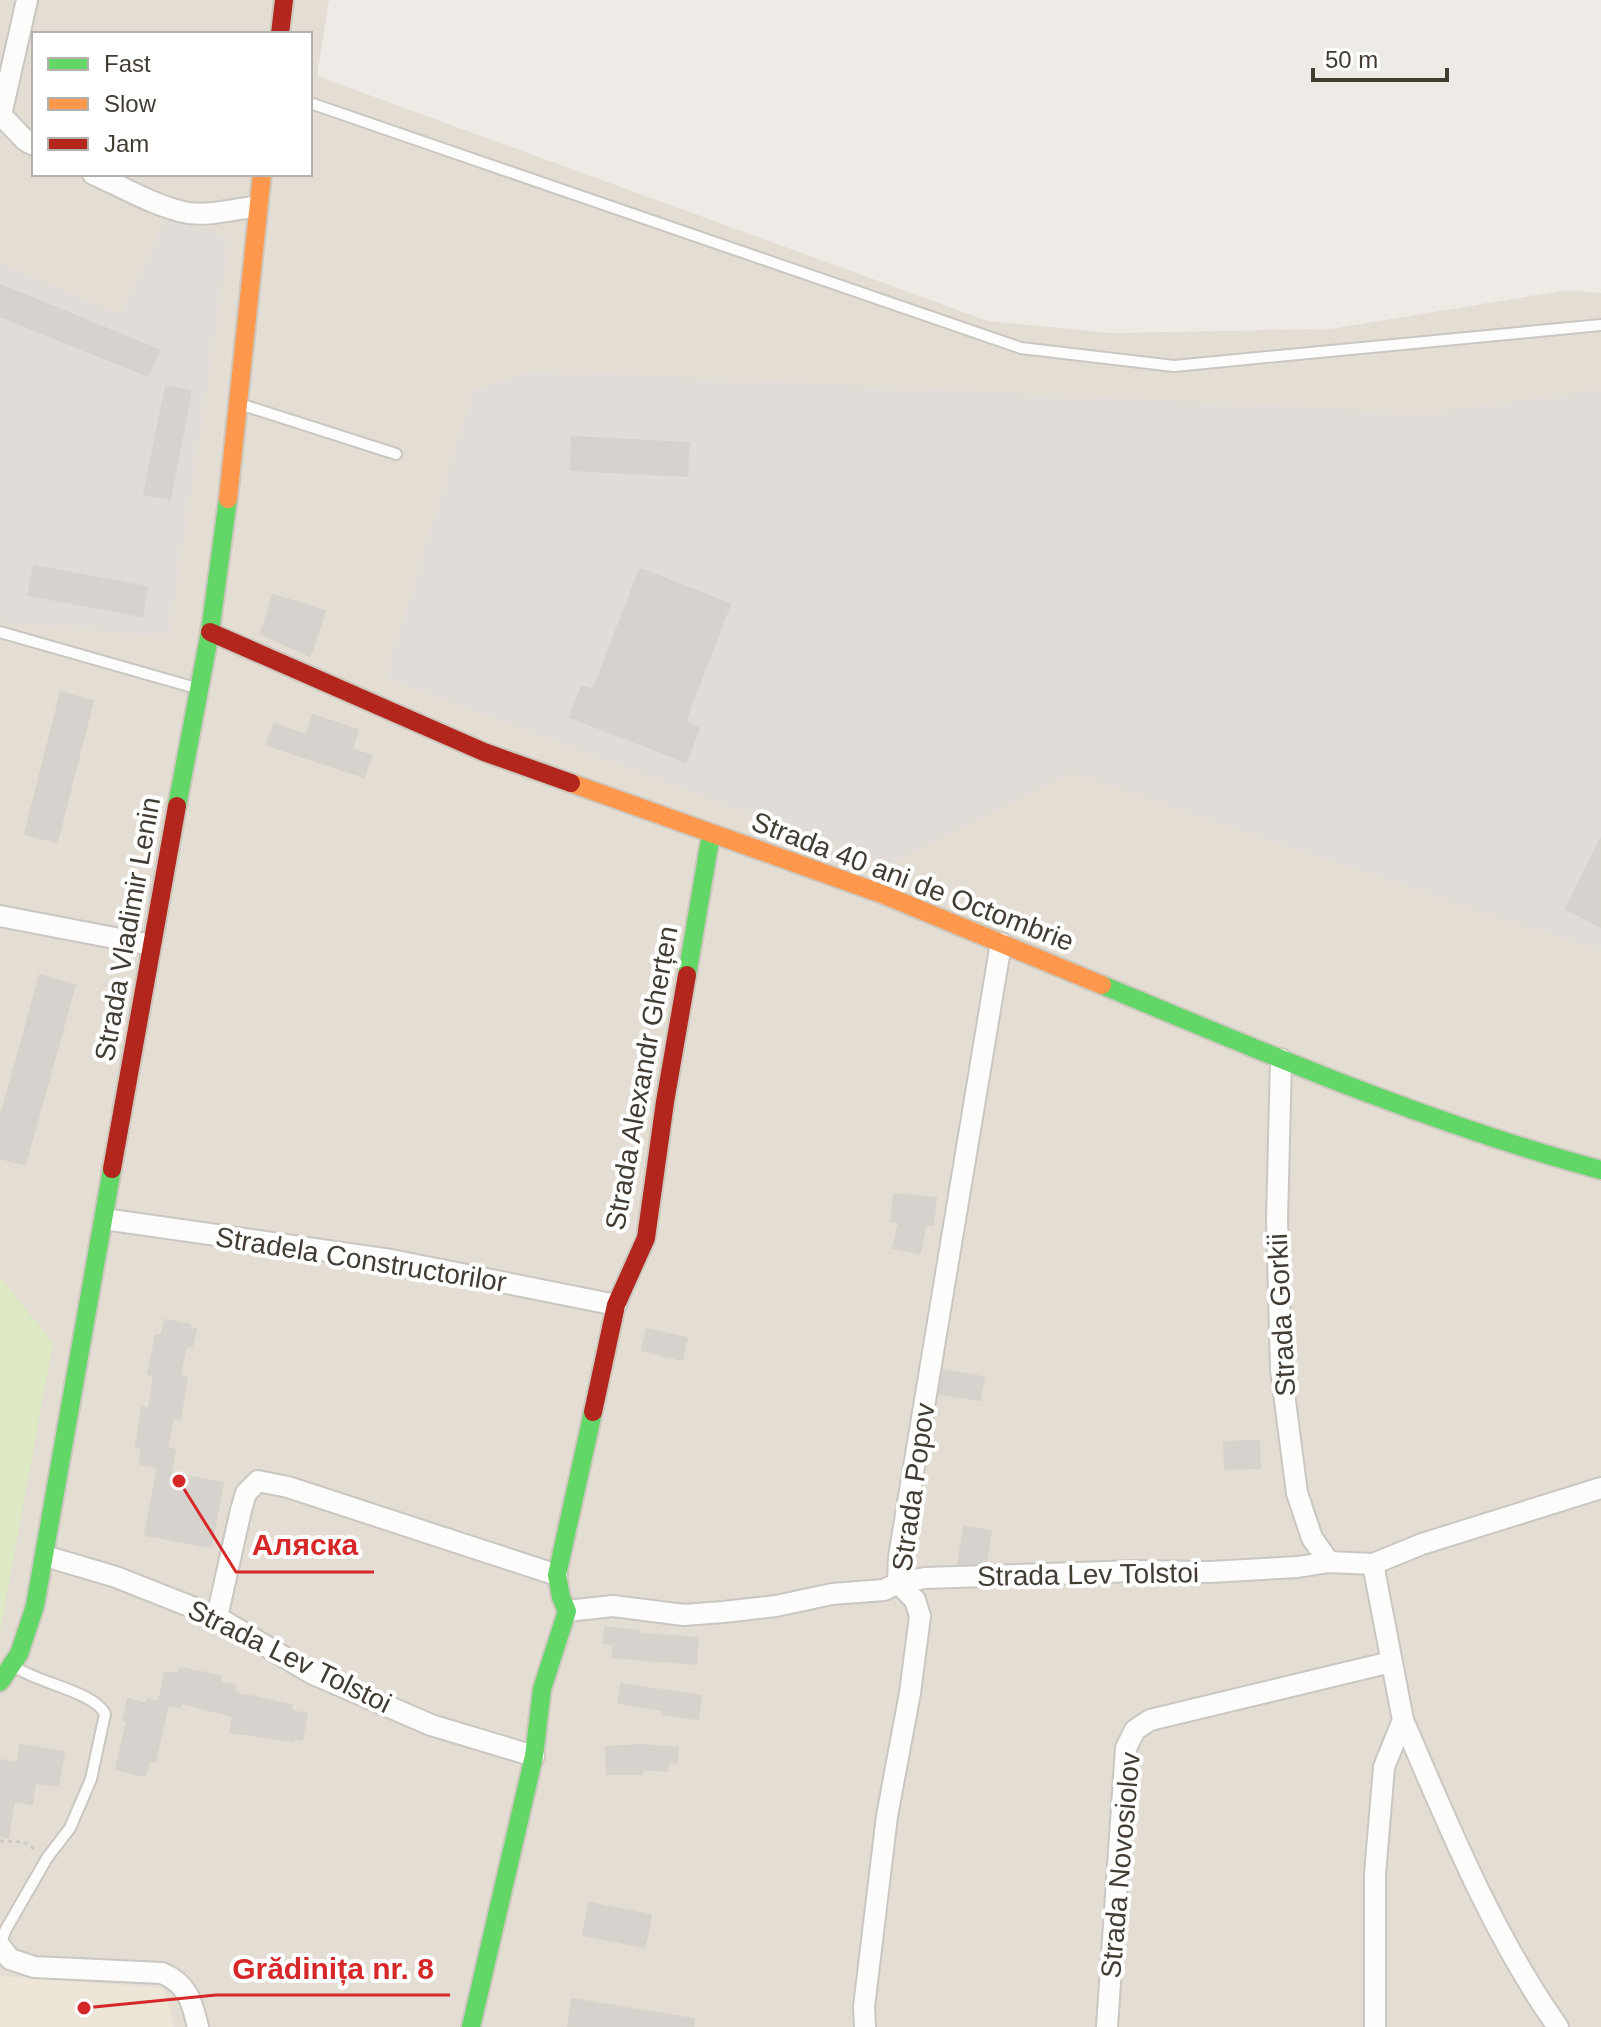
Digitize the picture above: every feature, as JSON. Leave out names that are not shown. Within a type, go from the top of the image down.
[{"type":"street","points":[[27,0],[0,114],[32,144]]},
{"type":"street","points":[[280,32],[284,0]]},
{"type":"street","points":[[98,176],[188,213],[258,206]]},
{"type":"street","name":"Strada Vladimir Lenin","points":[[0,1682],[14,1666],[25,1645],[45,1556],[151,945],[210,632],[224,535],[262,176]]},
{"type":"street","name":"Strada 40 ani de Octombrie","points":[[210,632],[484,752],[882,894],[1281,1059],[1523,1149],[1601,1170]]},
{"type":"street","name":"Strada Alexandr Gherțen","points":[[567,1611],[557,1575],[616,1305],[646,1238],[665,1102],[711,834]]},
{"type":"street","points":[[0,916],[151,945]]},
{"type":"street","name":"Strada Popov","points":[[865,2027],[864,2007],[887,1816],[910,1693],[920,1616],[915,1600],[898,1583],[899,1557],[1001,943]]},
{"type":"street","name":"Strada Gorkii","points":[[1281,1059],[1277,1219],[1281,1370],[1297,1493],[1312,1538],[1329,1562]]},
{"type":"street","name":"Stradela Constructorilor","points":[[104,1219],[391,1260],[616,1305]]},
{"type":"street","points":[[217,1617],[246,1493],[258,1481],[288,1487],[557,1575]]},
{"type":"street","name":"Strada Lev Tolstoi","points":[[567,1611],[613,1606],[684,1615],[723,1612],[776,1606],[832,1594],[884,1590],[898,1583],[925,1578],[988,1574],[1264,1570],[1329,1562],[1373,1564],[1422,1544],[1601,1488]]},
{"type":"street","name":"Strada Lev Tolstoi","points":[[45,1556],[116,1577],[217,1617],[311,1673],[431,1725],[534,1756]]},
{"type":"street","points":[[1373,1564],[1403,1720],[1445,1819],[1518,1966],[1558,2027]]},
{"type":"street","points":[[471,2027],[534,1756],[542,1689],[567,1611]]},
{"type":"street","name":"Strada Novosiolov","points":[[1107,2027],[1126,1748],[1135,1730],[1150,1720],[1391,1662]]},
{"type":"street","points":[[1375,2027],[1375,1874],[1381,1798],[1384,1767],[1403,1720]]},
{"type":"street","points":[[0,1946],[10,1959],[34,1967],[162,1973],[176,1979],[187,1990],[198,2027]]},
{"type":"lane","points":[[312,104],[1021,348],[1174,366],[1601,325]]},
{"type":"lane","points":[[237,403],[396,454]]},
{"type":"lane","points":[[0,632],[198,689]]},
{"type":"lane","points":[[0,1946],[5,1931],[47,1858],[70,1828],[91,1779],[105,1714],[101,1705],[91,1699],[41,1681],[14,1666]]},
{"type":"path","points":[[0,1841],[23,1842],[47,1858]]},
{"type":"shaded area","points":[[0,0],[329,0],[317,76],[988,321],[1112,333],[1331,329],[1567,290],[1601,293],[1601,2027],[0,2027]]},
{"type":"shaded area","points":[[166,218],[230,237],[169,637],[0,622],[0,263],[120,314]]},
{"type":"shaded area","points":[[533,370],[1428,413],[1601,391],[1601,950],[1072,773],[887,865],[385,678],[473,390]]},
{"type":"shaded area","points":[[0,1976],[164,1988],[174,2027],[0,2027]]},
{"type":"green space","points":[[0,1277],[53,1343],[0,1632]]},
{"type":"building","points":[[0,285],[159,350],[148,376],[0,316]]},
{"type":"building","points":[[166,386],[191,391],[170,499],[144,494]]},
{"type":"building","points":[[572,437],[689,443],[687,476],[571,470]]},
{"type":"building","points":[[34,566],[147,587],[142,616],[28,595]]},
{"type":"building","points":[[640,569],[730,604],[685,722],[699,728],[686,762],[570,717],[582,686],[593,690]]},
{"type":"building","points":[[273,595],[325,611],[310,656],[261,634]]},
{"type":"building","points":[[61,692],[93,701],[57,842],[25,834]]},
{"type":"building","points":[[313,715],[358,730],[352,749],[372,756],[364,777],[267,745],[274,724],[307,735]]},
{"type":"building","points":[[1601,838],[1601,927],[1566,909]]},
{"type":"building","points":[[40,975],[75,985],[25,1165],[0,1158],[0,1119]]},
{"type":"building","points":[[894,1194],[936,1198],[933,1225],[926,1224],[920,1253],[893,1248],[899,1222],[891,1221]]},
{"type":"building","points":[[165,1320],[196,1329],[192,1346],[186,1345],[180,1376],[187,1377],[180,1419],[173,1418],[167,1448],[175,1450],[171,1473],[223,1483],[211,1547],[145,1535],[158,1467],[139,1464],[142,1448],[136,1447],[142,1407],[149,1409],[154,1375],[148,1374],[156,1335],[161,1336]]},
{"type":"building","points":[[647,1329],[687,1338],[682,1360],[642,1350]]},
{"type":"building","points":[[943,1370],[984,1377],[980,1400],[939,1394]]},
{"type":"building","points":[[1259,1441],[1260,1468],[1225,1469],[1224,1442]]},
{"type":"building","points":[[964,1527],[991,1531],[986,1563],[958,1564]]},
{"type":"building","points":[[605,1627],[640,1631],[640,1634],[698,1638],[696,1664],[612,1657],[614,1645],[603,1643]]},
{"type":"building","points":[[180,1668],[221,1676],[220,1683],[236,1686],[234,1693],[292,1705],[291,1711],[307,1714],[302,1740],[230,1732],[233,1716],[181,1703],[180,1707],[168,1705],[155,1762],[149,1760],[145,1776],[116,1769],[127,1721],[123,1720],[128,1699],[147,1704],[148,1699],[159,1702],[165,1672],[179,1674]]},
{"type":"building","points":[[621,1684],[701,1696],[698,1719],[618,1703]]},
{"type":"building","points":[[20,1745],[64,1752],[58,1786],[35,1783],[32,1804],[14,1801],[8,1837],[0,1836],[0,1760],[18,1763]]},
{"type":"building","points":[[643,1745],[678,1748],[676,1763],[668,1762],[667,1771],[641,1769],[642,1774],[607,1774],[606,1747]]},
{"type":"building","points":[[589,1903],[651,1915],[645,1947],[583,1935]]},
{"type":"building","points":[[572,1999],[694,2019],[693,2027],[568,2027]]},
{"type":"traffic: fast","points":[[177,806],[210,632],[228,499]]},
{"type":"traffic: fast","points":[[687,975],[711,834]]},
{"type":"traffic: fast","points":[[1102,985],[1411,1109],[1537,1152],[1601,1170]]},
{"type":"traffic: fast","points":[[0,1682],[19,1654],[35,1606],[112,1169]]},
{"type":"traffic: fast","points":[[471,2027],[534,1756],[542,1689],[567,1611],[557,1575],[593,1412]]},
{"type":"traffic: slow","points":[[228,499],[262,176]]},
{"type":"traffic: slow","points":[[571,783],[882,894],[1102,985]]},
{"type":"traffic: jam","points":[[280,32],[284,0]]},
{"type":"traffic: jam","points":[[210,632],[484,752],[571,783]]},
{"type":"traffic: jam","points":[[112,1169],[177,806]]},
{"type":"traffic: jam","points":[[593,1412],[616,1305],[646,1238],[687,975]]},
{"type":"place","name":"Аляска","points":[[179,1481]]},
{"type":"place","name":"Grădinița nr. 8","points":[[84,2008]]}]
